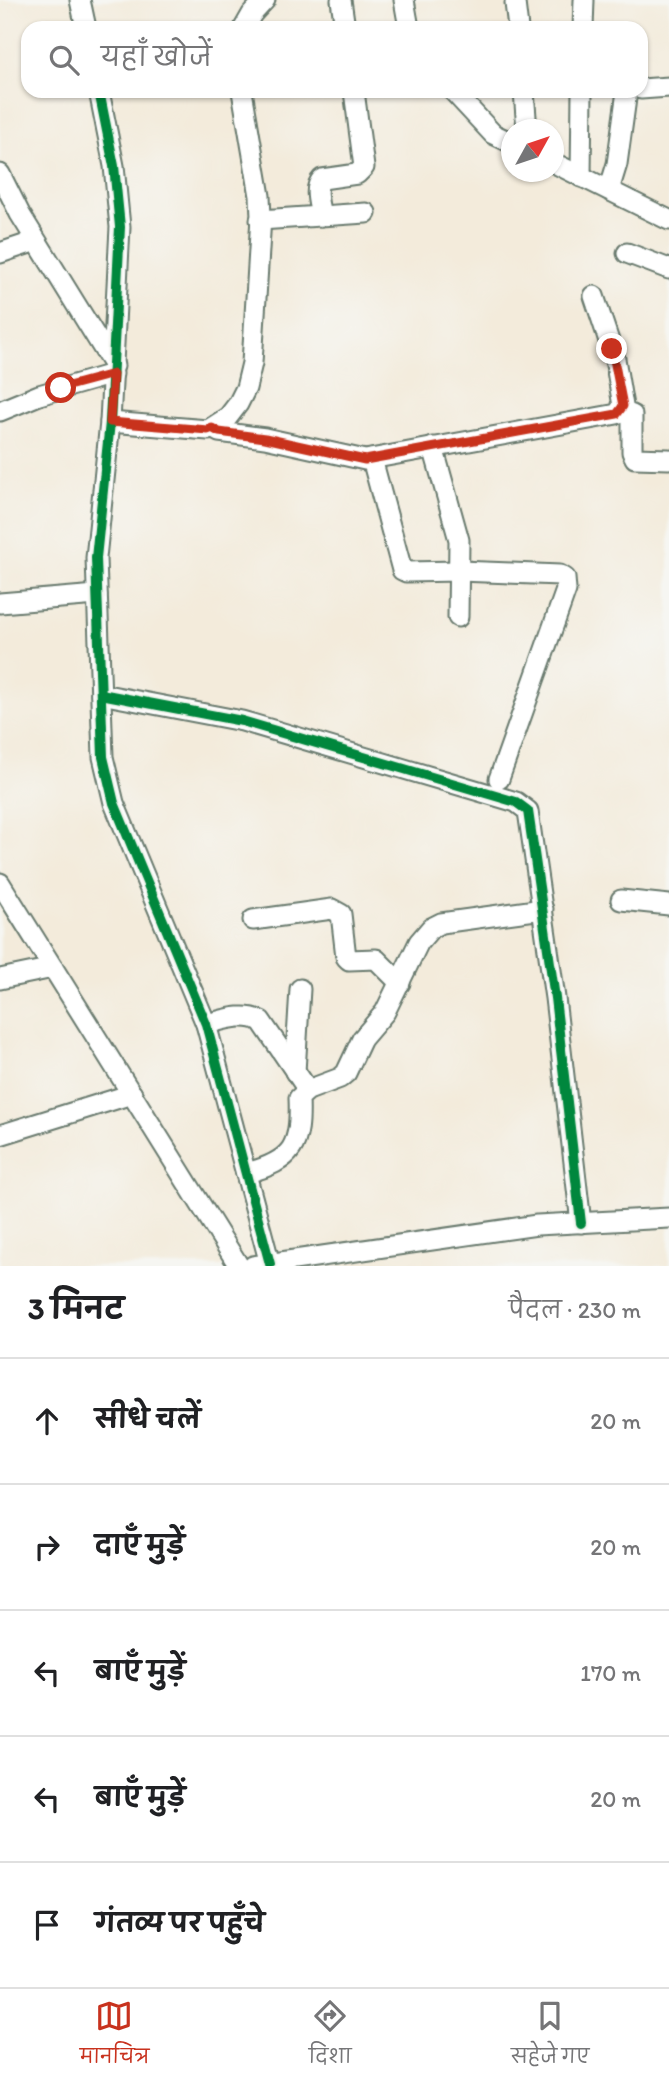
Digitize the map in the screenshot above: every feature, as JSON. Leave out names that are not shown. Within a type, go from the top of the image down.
[{"type":"street","points":[[80,0],[84,21]]},
{"type":"street","points":[[248,21],[265,0]]},
{"type":"street","points":[[341,0],[344,21]]},
{"type":"street","points":[[404,0],[408,21]]},
{"type":"street","points":[[583,21],[584,0]]},
{"type":"street","points":[[515,3],[517,21]]},
{"type":"street","points":[[648,88],[669,87]]},
{"type":"street","points":[[100,98],[114,166],[120,227],[110,422],[96,558],[103,757],[114,803],[206,1024],[274,1264],[537,1225],[669,1218]]},
{"type":"street","points":[[110,422],[208,430],[228,417],[246,388],[252,363],[261,220],[260,196],[243,98]]},
{"type":"street","points":[[321,216],[318,182],[322,179],[357,174],[364,167],[355,98]]},
{"type":"street","points":[[460,98],[494,134],[501,138]]},
{"type":"street","points":[[525,98],[526,119]]},
{"type":"street","points":[[581,177],[582,98]]},
{"type":"street","points":[[609,190],[617,164],[626,98]]},
{"type":"street","points":[[564,168],[669,220]]},
{"type":"street","points":[[0,174],[8,195],[113,370]]},
{"type":"street","points":[[0,209],[20,214]]},
{"type":"street","points":[[261,220],[366,213]]},
{"type":"street","points":[[0,253],[36,241]]},
{"type":"street","points":[[627,253],[669,269]]},
{"type":"street","points":[[212,428],[219,432],[265,438],[357,459],[372,459],[617,414],[623,406],[615,359],[594,296]]},
{"type":"street","points":[[0,411],[113,370]]},
{"type":"street","points":[[621,411],[632,415],[632,452],[635,458],[669,459]]},
{"type":"street","points":[[433,447],[458,531],[458,617]]},
{"type":"street","points":[[372,459],[402,570],[560,575],[567,582],[499,779]]},
{"type":"street","points":[[0,603],[97,595]]},
{"type":"street","points":[[101,694],[242,722],[516,802],[528,811],[543,909],[581,1223]]},
{"type":"street","points":[[0,883],[8,911],[53,968],[239,1266]]},
{"type":"street","points":[[621,900],[669,905]]},
{"type":"street","points":[[246,1172],[273,1165],[296,1143],[300,1123],[299,1098],[307,1090],[340,1078],[346,1073],[362,1039],[385,1012],[419,942],[430,928],[441,923],[543,909]]},
{"type":"street","points":[[253,920],[337,910],[341,914],[346,957],[349,960],[376,959],[400,983]]},
{"type":"street","points":[[0,979],[53,968]]},
{"type":"street","points":[[295,1072],[300,989]]},
{"type":"street","points":[[206,1024],[245,1016],[261,1021],[307,1090]]},
{"type":"street","points":[[0,1135],[132,1094]]},
{"type":"cycle path","points":[[100,98],[114,166],[120,227],[110,422],[96,558],[103,757],[114,803],[206,1024],[270,1264]]},
{"type":"cycle path","points":[[101,694],[242,721],[516,802],[528,811],[555,998],[581,1223]]},
{"type":"route","points":[[61,388],[113,374],[110,422],[208,430],[212,428],[219,432],[265,438],[365,460],[617,414],[623,406],[612,349]]}]
